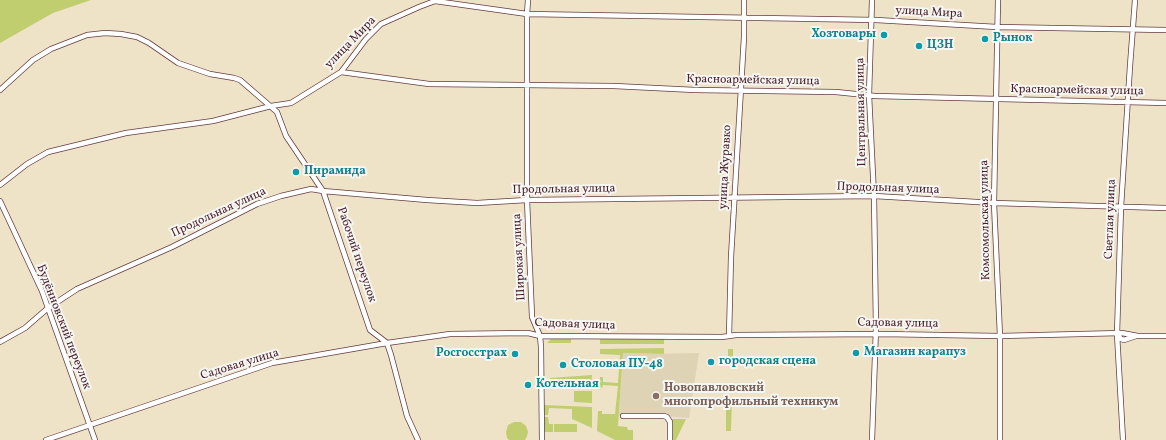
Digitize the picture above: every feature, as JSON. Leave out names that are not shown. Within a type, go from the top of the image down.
[{"type":"street","name":"Широкая улица","points":[[528,0],[526,84],[527,200],[532,317],[540,336],[541,347],[542,440]]},
{"type":"street","name":"улица Журавко","points":[[729,336],[731,257],[741,91],[744,0]]},
{"type":"street","name":"Центральная улица","points":[[872,0],[869,95],[874,196],[876,334],[872,440]]},
{"type":"street","name":"Комсомольская улица","points":[[998,0],[994,203],[1000,336],[1000,440]]},
{"type":"street","name":"Светлая улица","points":[[1122,440],[1117,334],[1121,207],[1135,0]]},
{"type":"street","name":"улица Мира","points":[[0,185],[27,164],[48,152],[126,133],[213,121],[270,106],[291,103],[341,72],[366,39],[381,24],[435,1],[527,14],[871,20],[998,27],[1166,30]]},
{"type":"street","name":"Рабочий переулок","points":[[0,90],[33,60],[51,49],[87,35],[105,33],[137,37],[149,43],[178,63],[210,74],[240,80],[277,112],[286,136],[323,191],[370,330],[387,343]]},
{"type":"street","name":"Красноармейская улица","points":[[341,72],[429,84],[614,86],[696,90],[836,92],[869,95],[996,100],[1166,103]]},
{"type":"street","name":"Продольная улица","points":[[0,342],[25,328],[48,308],[77,289],[172,247],[257,204],[281,196],[311,189],[477,203],[527,200],[874,196],[994,203],[1166,208]]},
{"type":"street","name":"Будённовский переулок","points":[[0,201],[42,291],[95,440]]},
{"type":"street","name":"Садовая улица","points":[[46,440],[272,363],[387,343],[450,334],[528,333],[540,336],[722,337],[876,334],[1000,336],[1117,334],[1124,340],[1138,336],[1166,336]]},
{"type":"street","points":[[387,343],[407,416],[418,440]]},
{"type":"street","points":[[623,416],[667,417],[670,422],[670,440]]},
{"type":"shaded area","name":"Новопавловский многопрофильный техникум","points":[[623,353],[699,353],[689,418],[664,416],[619,416]]},
{"type":"green space","points":[[0,0],[91,0],[53,13],[0,43]]},
{"type":"green space","points":[[552,338],[571,338],[571,343],[547,343]]},
{"type":"green space","points":[[600,338],[664,339],[664,344],[600,344]]},
{"type":"green space","points":[[664,348],[664,354],[623,353],[618,426],[627,427],[628,430],[633,430],[633,440],[615,440],[597,431],[598,411],[602,411],[602,414],[615,414],[618,386],[603,385],[602,388],[599,387],[600,377],[603,377],[603,382],[618,383],[620,355],[600,354],[600,349]]},
{"type":"green space","points":[[728,349],[733,349],[733,363],[728,363]]},
{"type":"green space","points":[[592,375],[591,387],[562,387],[556,381],[550,381],[550,378]]},
{"type":"green space","points":[[574,391],[592,391],[592,403],[574,402]]},
{"type":"green space","points":[[726,397],[732,397],[731,431],[726,431]]},
{"type":"green space","points":[[543,405],[592,407],[592,428],[572,419],[572,409],[549,408],[548,415],[544,415]]},
{"type":"green space","points":[[544,417],[548,417],[549,424],[553,424],[553,432],[544,432]]},
{"type":"green space","points":[[672,419],[686,419],[676,440],[672,440]]},
{"type":"green space","points":[[514,422],[521,422],[526,426],[528,432],[525,440],[509,440],[507,438],[506,432],[508,425]]},
{"type":"green space","points":[[554,424],[577,424],[577,432],[554,432]]},
{"type":"place","name":"Хозтовары","points":[[884,35]]},
{"type":"place","name":"Рынок","points":[[985,39]]},
{"type":"place","name":"ЦЗН","points":[[919,46]]},
{"type":"place","name":"Пирамида","points":[[296,172]]},
{"type":"place","name":"Магазин карапуз","points":[[856,353]]},
{"type":"place","name":"Росгосстрах","points":[[515,354]]},
{"type":"place","name":"городская сцена","points":[[711,362]]},
{"type":"place","name":"Столовая ПУ-48","points":[[563,365]]},
{"type":"place","name":"Котельная","points":[[528,385]]},
{"type":"place","name":"Новопавловский многопрофильный техникум","points":[[656,396]]}]
